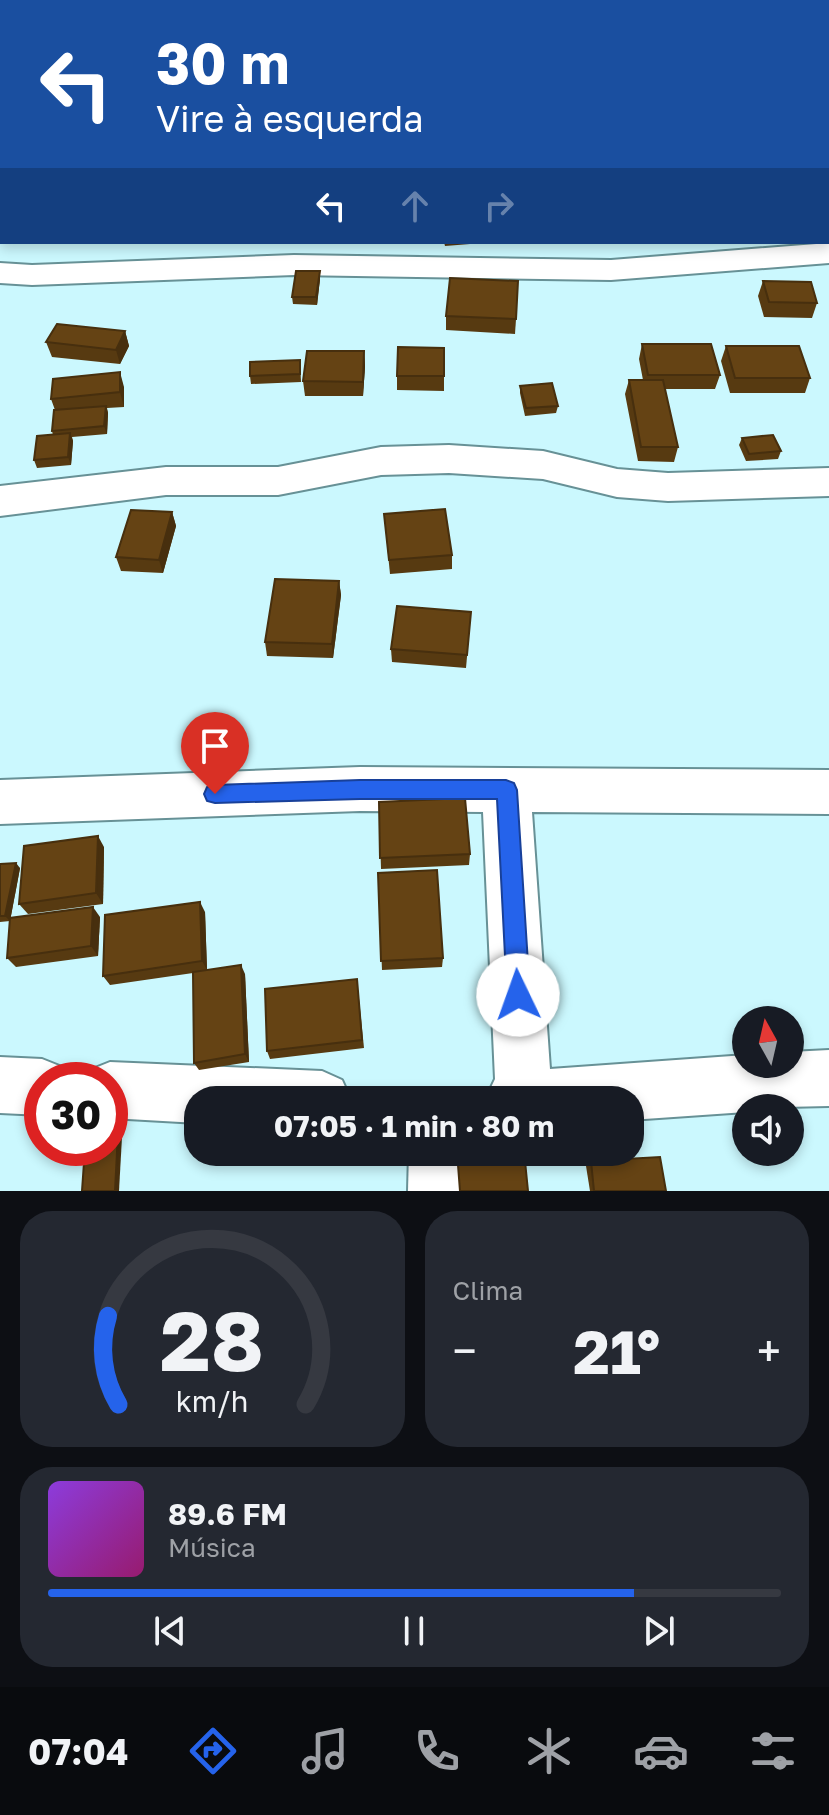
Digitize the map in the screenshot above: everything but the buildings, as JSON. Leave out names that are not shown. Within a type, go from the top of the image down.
[{"type":"street","points":[[0,273],[32,275],[294,265],[611,270],[829,253]]},
{"type":"street","points":[[0,501],[166,481],[278,481],[381,461],[449,459],[543,465],[617,483],[668,487],[829,482]]},
{"type":"street","points":[[0,802],[360,789],[829,792]]},
{"type":"street","points":[[506,790],[523,1086]]},
{"type":"street","points":[[644,1091],[829,1078]]},
{"type":"street","points":[[0,1085],[24,1086]]},
{"type":"street","points":[[128,1091],[184,1093]]},
{"type":"street","points":[[438,1166],[438,1191]]},
{"type":"route","points":[[215,794],[360,789],[506,790],[518,995]]}]
